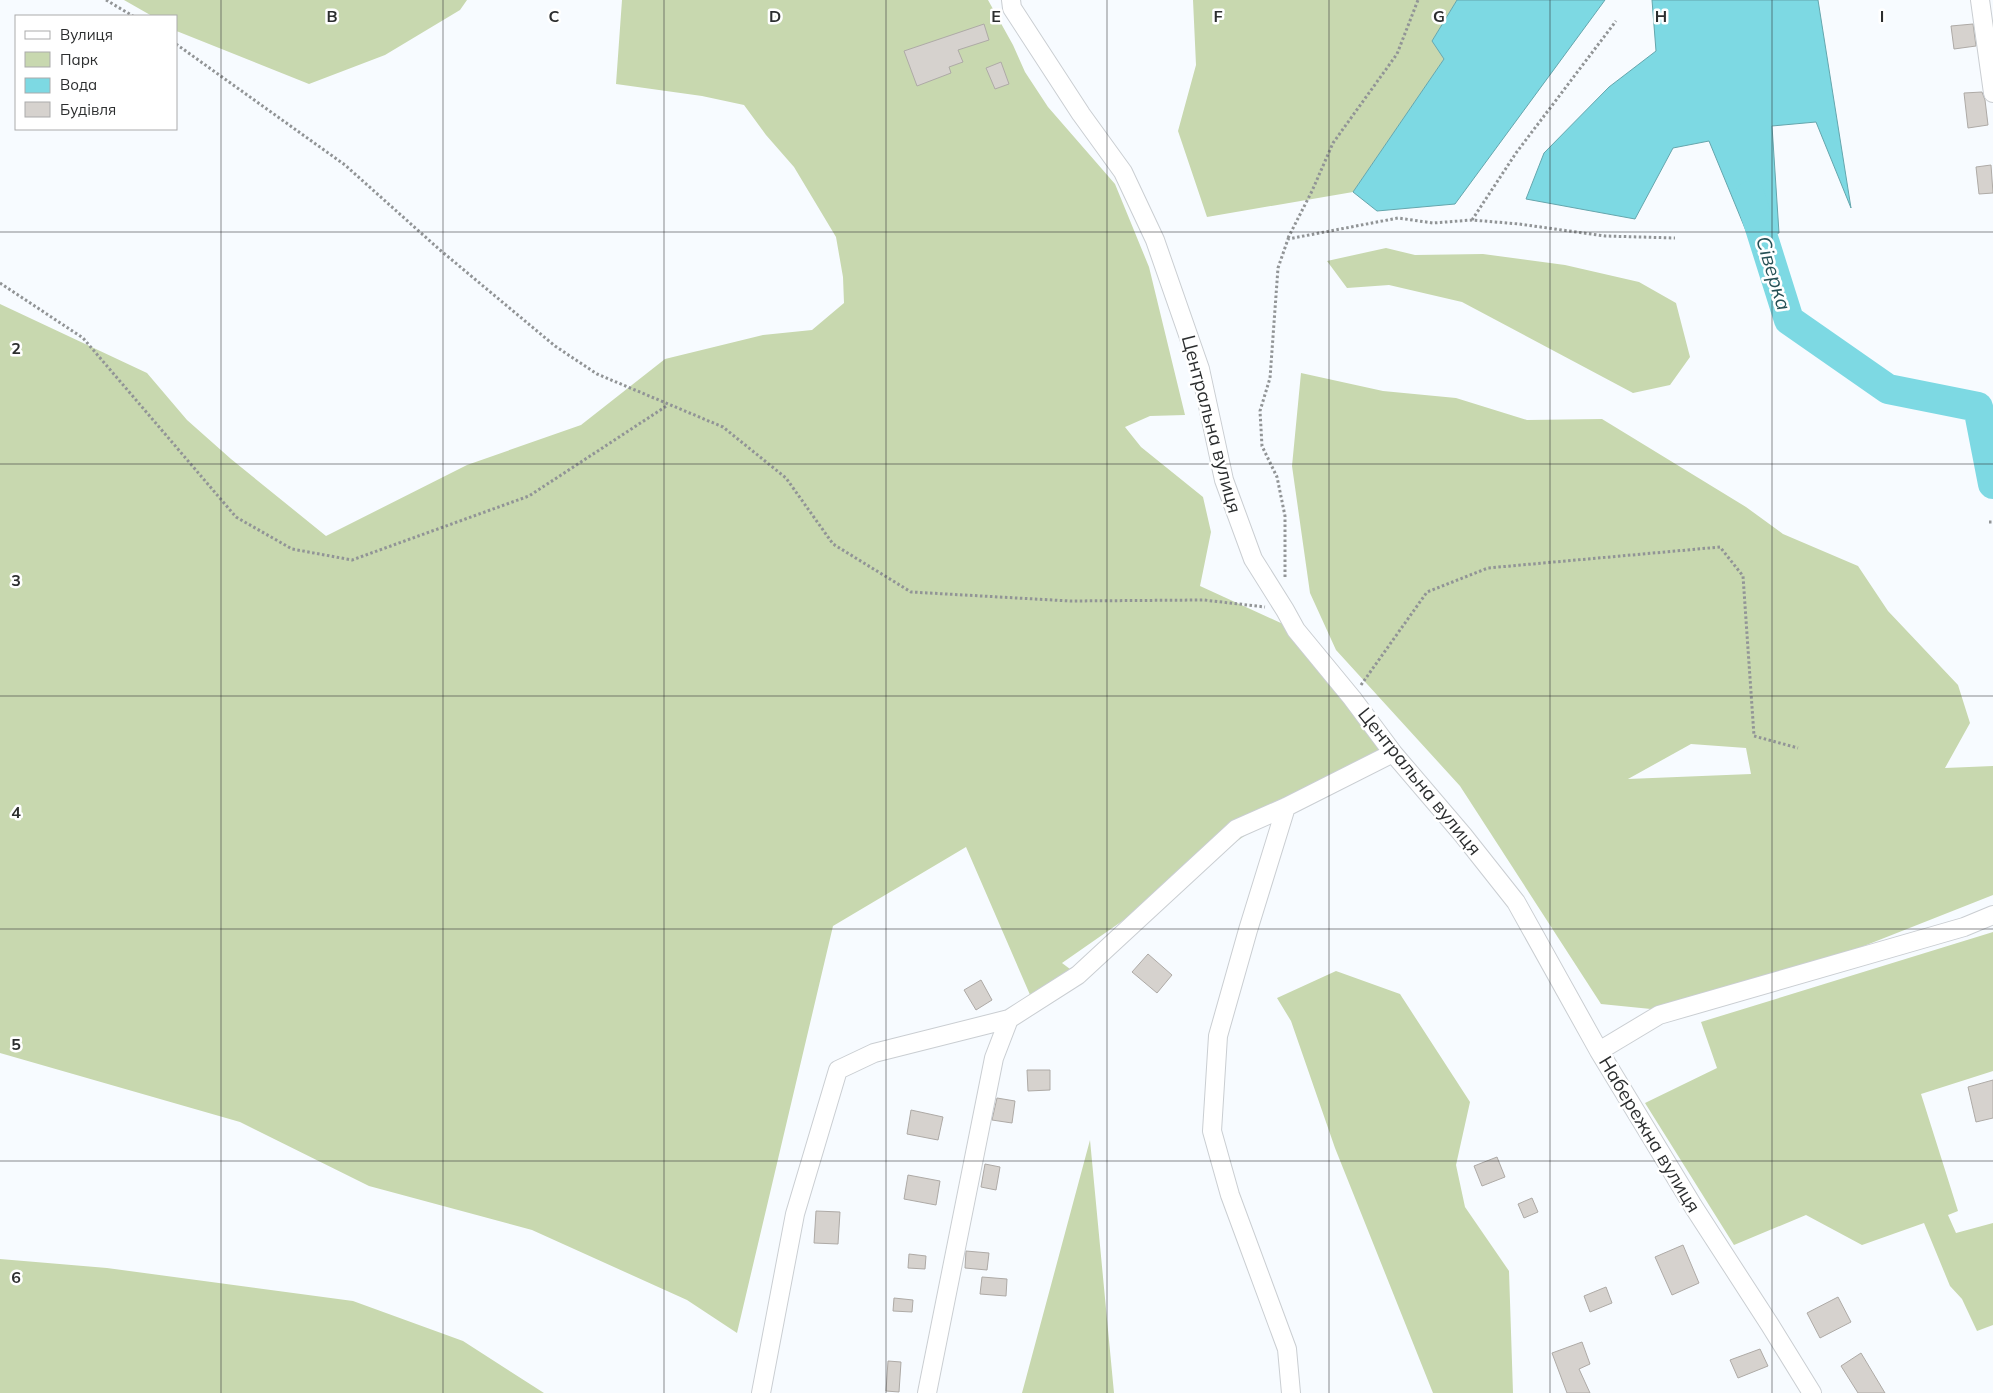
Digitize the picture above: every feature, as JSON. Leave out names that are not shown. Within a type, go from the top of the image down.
[{"type":"street","name":"Центральна вулиця","points":[[1011,0],[1012,8],[1022,24],[1081,114],[1123,172],[1155,240],[1200,370],[1224,480],[1253,559],[1296,630],[1352,698],[1393,753],[1463,835],[1516,902],[1598,1050]]},
{"type":"street","points":[[1980,0],[1993,93]]},
{"type":"street","points":[[761,1393],[795,1214],[838,1070],[874,1053],[1009,1019],[1078,975],[1236,829],[1286,807],[1393,753]]},
{"type":"street","points":[[1286,807],[1218,1036],[1212,1131],[1230,1195],[1287,1349],[1291,1393]]},
{"type":"street","name":"Набережна вулиця","points":[[1812,1393],[1692,1206],[1598,1050],[1659,1015],[1964,927],[1993,915]]},
{"type":"street","points":[[927,1393],[990,1076],[994,1058],[1009,1019]]},
{"type":"path","points":[[106,0],[131,15]]},
{"type":"path","points":[[1285,584],[1285,516],[1277,477],[1262,446],[1260,411],[1270,378],[1278,268],[1288,239],[1312,191],[1333,142],[1396,54],[1418,0]]},
{"type":"path","points":[[1472,220],[1516,153],[1616,21]]},
{"type":"path","points":[[178,45],[345,165],[440,250],[555,346],[597,374],[723,427],[786,478],[833,544],[911,592],[1070,601],[1204,600],[1285,610]]},
{"type":"path","points":[[1288,239],[1398,218],[1433,223],[1472,220],[1519,224],[1605,236],[1675,238]]},
{"type":"path","points":[[0,283],[83,338],[236,517],[292,549],[352,560],[529,496],[668,405]]},
{"type":"path","points":[[1352,698],[1427,592],[1488,568],[1720,547],[1743,576],[1754,736],[1798,748]]},
{"type":"green space","points":[[124,0],[467,0],[460,10],[385,55],[309,84],[178,32],[178,15],[150,15]]},
{"type":"green space","points":[[622,0],[988,0],[1013,45],[1025,72],[1048,107],[1115,184],[1149,267],[1185,415],[1150,416],[1125,427],[1141,447],[1203,497],[1211,532],[1200,586],[1296,630],[1393,753],[1286,807],[1062,963],[1078,975],[1034,1004],[966,847],[833,926],[737,1333],[687,1300],[532,1230],[369,1186],[240,1122],[0,1053],[0,304],[147,373],[187,420],[231,459],[326,536],[467,465],[581,425],[665,359],[763,335],[812,330],[844,303],[843,277],[836,237],[794,167],[766,135],[744,105],[702,96],[616,84]]},
{"type":"green space","points":[[1193,0],[1457,0],[1432,41],[1444,59],[1353,192],[1207,217],[1178,131],[1196,65]]},
{"type":"green space","points":[[1386,248],[1415,255],[1483,254],[1565,265],[1639,282],[1676,303],[1690,357],[1670,385],[1633,393],[1462,302],[1389,285],[1347,288],[1327,261]]},
{"type":"green space","points":[[1301,373],[1383,391],[1456,398],[1527,420],[1602,419],[1746,507],[1783,534],[1858,566],[1888,611],[1958,685],[1970,723],[1945,768],[1993,766],[1993,895],[1831,959],[1651,1009],[1601,1004],[1460,786],[1336,650],[1310,593],[1292,466]],"holes":[[[1691,744],[1746,748],[1751,774],[1628,779]]]},
{"type":"green space","points":[[1993,932],[1993,1071],[1921,1094],[1958,1211],[1948,1215],[1956,1233],[1993,1223],[1993,1325],[1977,1331],[1962,1299],[1950,1286],[1924,1223],[1862,1245],[1806,1215],[1734,1245],[1645,1103],[1717,1068],[1701,1022]]},
{"type":"green space","points":[[1336,971],[1400,994],[1470,1102],[1456,1165],[1465,1207],[1509,1271],[1513,1393],[1433,1393],[1335,1148],[1291,1021],[1277,998]]},
{"type":"green space","points":[[1090,1140],[1114,1393],[1022,1393]]},
{"type":"green space","points":[[0,1259],[107,1268],[353,1301],[463,1341],[544,1393],[0,1393]]},
{"type":"water","points":[[1457,0],[1605,0],[1455,204],[1377,211],[1353,192],[1444,59],[1432,41]]},
{"type":"water","points":[[1652,0],[1818,0],[1851,208],[1816,122],[1772,126],[1779,233],[1749,238],[1709,141],[1673,148],[1635,219],[1526,199],[1544,153],[1609,87],[1656,51]]},
{"type":"building","points":[[984,24],[989,40],[958,50],[963,62],[949,67],[951,73],[917,86],[904,51]]},
{"type":"building","points":[[1973,24],[1976,46],[1954,49],[1951,26]]},
{"type":"building","points":[[1001,62],[1009,84],[995,89],[986,68]]},
{"type":"building","points":[[1982,92],[1985,100],[1988,125],[1968,128],[1964,93]]},
{"type":"building","points":[[1991,165],[1993,193],[1979,194],[1976,167]]},
{"type":"building","points":[[1148,954],[1172,975],[1157,993],[1132,972]]},
{"type":"building","points":[[981,980],[992,1000],[976,1010],[964,990]]},
{"type":"building","points":[[1027,1070],[1050,1070],[1050,1090],[1028,1091]]},
{"type":"building","points":[[1993,1080],[1993,1118],[1976,1122],[1968,1087]]},
{"type":"building","points":[[997,1098],[1015,1101],[1012,1123],[992,1120]]},
{"type":"building","points":[[911,1110],[943,1117],[938,1140],[907,1134]]},
{"type":"building","points":[[1497,1157],[1505,1177],[1482,1186],[1474,1166]]},
{"type":"building","points":[[985,1164],[1000,1167],[996,1190],[981,1187]]},
{"type":"building","points":[[908,1175],[940,1181],[936,1205],[904,1199]]},
{"type":"building","points":[[1532,1198],[1538,1212],[1524,1218],[1518,1204]]},
{"type":"building","points":[[816,1211],[840,1212],[838,1244],[814,1243]]},
{"type":"building","points":[[1683,1245],[1699,1283],[1672,1295],[1655,1257]]},
{"type":"building","points":[[966,1251],[989,1253],[987,1270],[965,1268]]},
{"type":"building","points":[[909,1254],[926,1256],[925,1269],[908,1268]]},
{"type":"building","points":[[982,1277],[1007,1279],[1006,1296],[980,1294]]},
{"type":"building","points":[[1606,1287],[1612,1303],[1590,1312],[1584,1296]]},
{"type":"building","points":[[1838,1297],[1851,1322],[1820,1338],[1807,1313]]},
{"type":"building","points":[[894,1298],[913,1300],[912,1312],[893,1311]]},
{"type":"building","points":[[1582,1342],[1590,1364],[1579,1369],[1590,1393],[1567,1393],[1552,1353]]},
{"type":"building","points":[[1760,1349],[1768,1366],[1738,1378],[1730,1360]]},
{"type":"building","points":[[1861,1353],[1885,1393],[1858,1393],[1841,1366]]},
{"type":"building","points":[[888,1361],[901,1362],[899,1392],[886,1391]]},
{"type":"waterway","name":"Сіверка","points":[[1750,196],[1789,320],[1888,389],[1978,407],[1993,484]]}]
